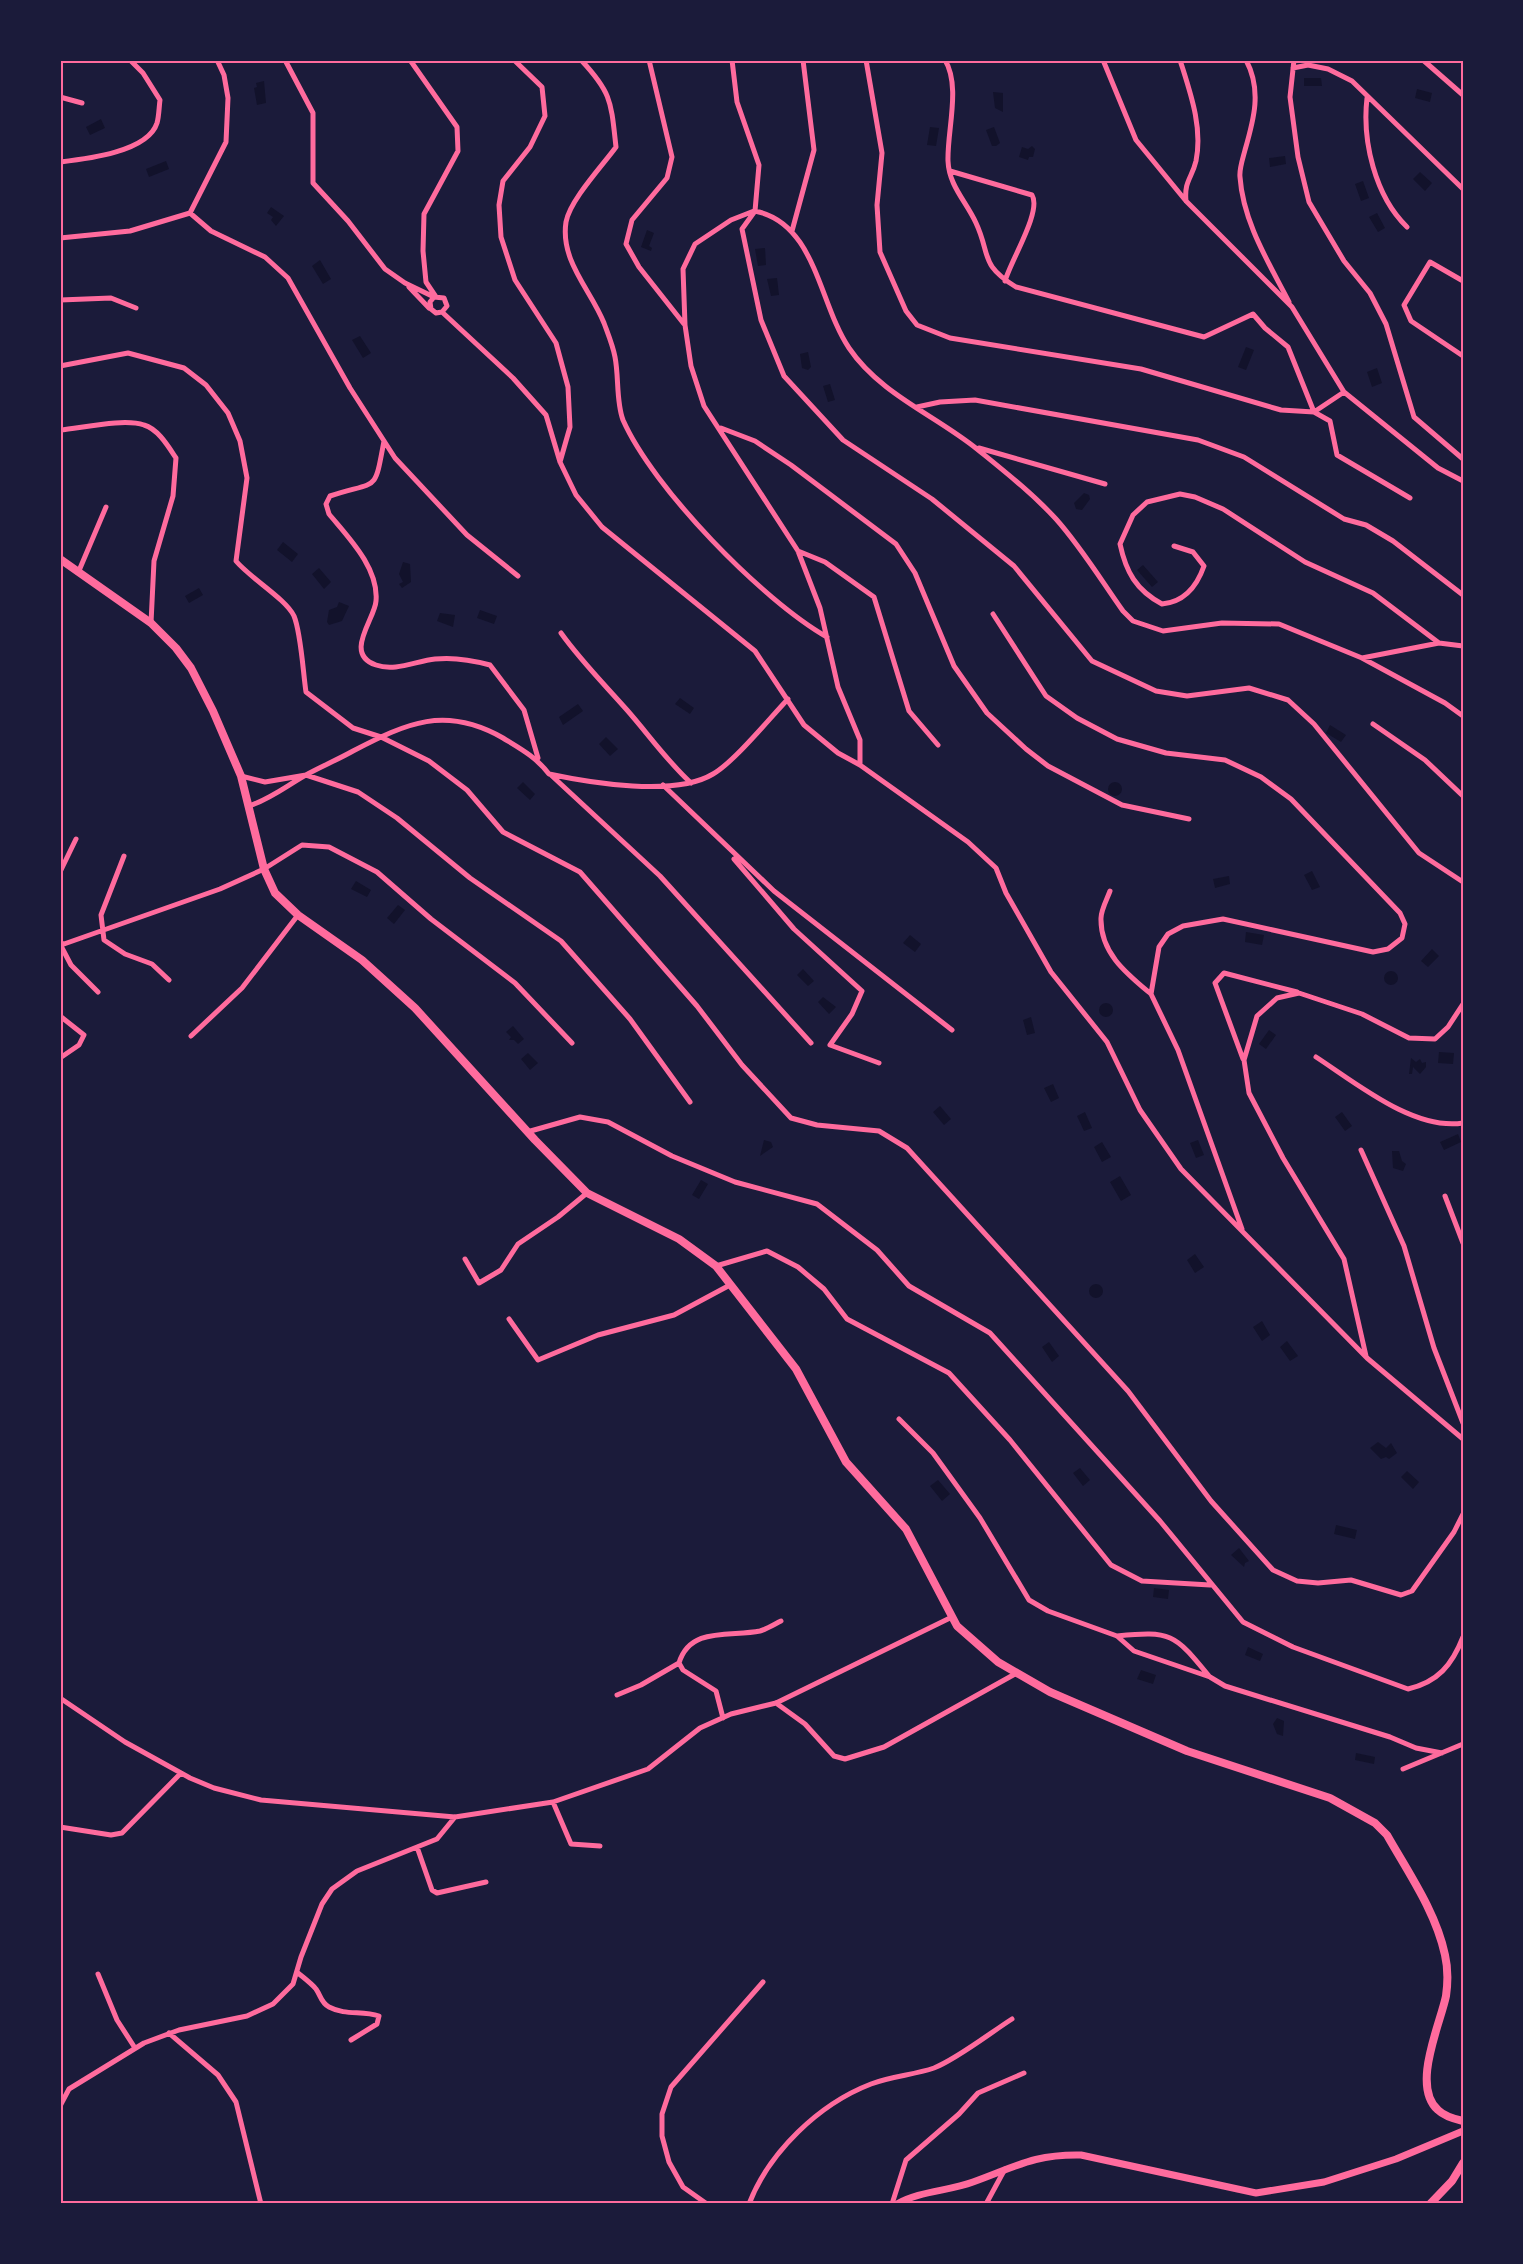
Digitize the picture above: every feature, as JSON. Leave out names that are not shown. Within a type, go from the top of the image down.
[{"type":"main road","points":[[60,559],[151,623],[176,648],[190,668],[213,711],[241,776],[264,869],[275,893],[298,915],[362,960],[389,984],[438,1032],[527,1132],[587,1192],[679,1239],[716,1266],[796,1369],[846,1462],[906,1529],[950,1618],[969,1639],[1015,1674],[1050,1692],[1187,1751],[1329,1798],[1375,1822],[1387,1835],[1439,1933],[1448,1971],[1446,1994],[1426,2084],[1432,2104],[1439,2112],[1463,2121]]},
{"type":"main road","points":[[1452,2181],[1463,2163]]},
{"type":"main road","points":[[1430,2204],[1463,2173]]},
{"type":"street","points":[[60,162],[94,158],[126,148],[141,142],[157,125],[160,100],[143,73],[130,60]]},
{"type":"street","points":[[60,238],[130,231],[190,213],[226,142],[228,98],[224,75],[217,60]]},
{"type":"street","points":[[285,60],[313,113],[313,183],[348,221],[385,269],[405,283],[446,301],[447,306],[442,312],[435,313],[405,283]]},
{"type":"street","points":[[410,60],[457,127],[458,151],[424,213],[423,251],[426,282],[435,297]]},
{"type":"street","points":[[514,60],[542,87],[545,116],[530,147],[503,181],[498,205],[501,237],[514,280],[556,343],[568,387],[570,427],[560,462]]},
{"type":"street","points":[[581,60],[603,83],[610,99],[616,147],[575,203],[566,222],[570,260],[603,320],[615,355],[622,418],[642,456],[682,506],[728,556],[799,621],[827,637]]},
{"type":"street","points":[[649,60],[672,157],[667,178],[632,220],[626,244],[639,267],[685,325]]},
{"type":"street","points":[[732,60],[737,102],[759,165],[755,211],[742,229],[761,320],[784,376],[843,440],[932,500],[1014,566],[1092,661],[1156,691],[1187,696],[1249,688],[1288,700],[1314,724],[1419,853],[1463,882]]},
{"type":"street","points":[[792,231],[814,150],[803,60]]},
{"type":"street","points":[[866,60],[882,153],[877,205],[880,252],[906,311],[917,325],[950,338],[1141,369],[1281,410],[1314,412],[1330,421],[1337,455],[1410,498]]},
{"type":"street","points":[[945,60],[950,67],[953,106],[950,171],[952,185],[977,224],[985,256],[999,277],[1016,287],[1204,337],[1253,314],[1264,328],[1288,347],[1314,412]]},
{"type":"street","points":[[1103,60],[1136,140],[1186,201],[1292,307]]},
{"type":"street","points":[[1180,60],[1197,121],[1196,161],[1185,187],[1186,201]]},
{"type":"street","points":[[1246,60],[1257,88],[1253,119],[1239,175],[1244,203],[1255,235],[1292,307],[1344,392],[1438,468],[1463,481]]},
{"type":"street","points":[[1294,60],[1290,97],[1298,157],[1309,202],[1344,261],[1370,292],[1386,324],[1414,417],[1463,459]]},
{"type":"street","points":[[1423,60],[1463,95]]},
{"type":"street","points":[[1293,68],[1308,65],[1328,69],[1352,81],[1463,189]]},
{"type":"street","points":[[60,97],[82,102]]},
{"type":"street","points":[[1367,98],[1367,135],[1378,178],[1393,213],[1407,227]]},
{"type":"street","points":[[950,171],[1032,195],[1036,201],[1034,215],[1005,281]]},
{"type":"street","points":[[860,765],[860,740],[838,687],[820,608],[798,551],[721,428],[704,406],[691,366],[685,325],[683,269],[695,244],[731,220],[755,211],[771,214],[797,235],[848,347],[877,381],[975,447],[1027,490],[1056,519],[1123,611],[1133,621],[1163,631],[1222,623],[1279,624],[1362,658],[1445,703],[1463,716]]},
{"type":"street","points":[[190,213],[211,231],[265,258],[288,278],[395,458],[467,535],[518,576]]},
{"type":"street","points":[[1463,281],[1430,262],[1404,305],[1412,321],[1463,356]]},
{"type":"street","points":[[431,309],[430,302],[435,297]]},
{"type":"street","points":[[60,300],[111,298],[136,308]]},
{"type":"street","points":[[442,312],[513,378],[546,415],[560,462],[576,495],[602,527],[755,651],[804,725],[838,753],[860,765],[968,842],[996,868],[1006,893],[1051,972],[1107,1042],[1140,1110],[1181,1169],[1367,1358],[1463,1439]]},
{"type":"street","points":[[60,366],[128,353],[184,368],[206,385],[228,413],[240,441],[248,478],[236,561],[249,576],[274,594],[293,616],[306,692],[353,728],[381,737],[429,761],[467,789],[503,832],[580,872],[697,1006],[742,1065],[791,1118],[817,1125],[879,1131],[907,1148],[1128,1391],[1211,1501],[1273,1570],[1297,1581],[1318,1583],[1351,1580],[1401,1595],[1412,1591],[1454,1532],[1463,1514]]},
{"type":"street","points":[[1314,412],[1344,392]]},
{"type":"street","points":[[917,407],[940,402],[975,400],[1198,440],[1244,457],[1344,519],[1366,525],[1463,595]]},
{"type":"street","points":[[60,430],[144,424],[162,437],[176,458],[173,496],[154,561],[151,623]]},
{"type":"street","points":[[721,428],[755,441],[791,465],[896,544],[915,573],[954,666],[987,713],[1026,749],[1048,766],[1122,805],[1190,819]]},
{"type":"street","points":[[384,441],[379,476],[372,484],[330,496],[326,504],[329,514],[372,571],[376,602],[361,641],[366,659],[375,665],[392,667],[450,658],[490,665],[524,710],[538,758],[549,774],[660,876],[811,1043]]},
{"type":"street","points":[[975,447],[1105,484]]},
{"type":"street","points":[[1174,546],[1193,552],[1204,566],[1198,584],[1184,597],[1162,604],[1151,598],[1132,580],[1120,544],[1133,515],[1147,502],[1180,494],[1223,509],[1305,562],[1373,593],[1439,643]]},
{"type":"street","points":[[78,573],[106,507]]},
{"type":"street","points":[[798,551],[825,562],[874,597],[909,711],[938,745]]},
{"type":"street","points":[[993,614],[1046,696],[1077,718],[1117,739],[1166,753],[1225,760],[1261,777],[1291,798],[1400,913],[1405,924],[1402,938],[1388,949],[1372,952],[1223,919],[1183,926],[1168,934],[1159,947],[1150,994]]},
{"type":"street","points":[[561,633],[580,660],[629,712],[664,757],[691,783]]},
{"type":"street","points":[[1362,658],[1439,643],[1463,646]]},
{"type":"street","points":[[549,774],[591,782],[663,785],[691,783],[716,773],[788,699]]},
{"type":"street","points":[[249,806],[267,800],[306,775],[381,737],[417,722],[442,720],[468,723],[538,758]]},
{"type":"street","points":[[1373,724],[1425,760],[1463,796]]},
{"type":"street","points":[[241,776],[265,782],[306,775],[358,792],[397,818],[470,878],[561,940],[630,1019],[690,1102]]},
{"type":"street","points":[[663,785],[774,891],[952,1030]]},
{"type":"street","points":[[60,872],[76,839]]},
{"type":"street","points":[[718,840],[794,929],[862,991],[852,1014],[830,1045],[879,1063]]},
{"type":"street","points":[[98,992],[70,965],[60,944],[220,889],[264,869],[302,845],[329,847],[377,873],[431,919],[515,983],[572,1043]]},
{"type":"street","points":[[124,855],[101,915],[105,940],[125,954],[152,964],[170,980]]},
{"type":"street","points":[[1110,891],[1101,917],[1106,940],[1117,966],[1150,994],[1178,1050],[1243,1234]]},
{"type":"street","points":[[191,1036],[242,988],[298,915]]},
{"type":"street","points":[[1367,1358],[1344,1259],[1283,1158],[1249,1093],[1244,1060],[1215,983],[1224,973],[1299,993],[1362,1014],[1409,1038],[1435,1039],[1448,1027],[1463,1004]]},
{"type":"street","points":[[1244,1060],[1257,1016],[1277,998],[1299,993]]},
{"type":"street","points":[[60,1016],[84,1035],[79,1045],[60,1058]]},
{"type":"street","points":[[1316,1058],[1360,1086],[1422,1120],[1447,1125],[1463,1122]]},
{"type":"street","points":[[527,1132],[580,1118],[608,1122],[672,1156],[735,1182],[817,1204],[877,1250],[909,1286],[990,1333],[1160,1521],[1210,1585],[1243,1622],[1293,1647],[1408,1689],[1424,1685],[1454,1661],[1463,1637]]},
{"type":"street","points":[[1361,1150],[1404,1246],[1434,1348],[1463,1423]]},
{"type":"street","points":[[465,1259],[479,1283],[501,1270],[518,1244],[558,1217],[587,1192]]},
{"type":"street","points":[[1445,1196],[1463,1243]]},
{"type":"street","points":[[716,1266],[767,1251],[798,1268],[824,1289],[847,1319],[949,1373],[1010,1440],[1111,1565],[1142,1581],[1210,1585]]},
{"type":"street","points":[[509,1319],[538,1360],[598,1335],[674,1315],[730,1285]]},
{"type":"street","points":[[899,1419],[933,1453],[980,1518],[1029,1600],[1048,1611],[1117,1636],[1134,1651],[1210,1677],[1225,1686],[1389,1737],[1416,1748],[1442,1754]]},
{"type":"street","points":[[60,1698],[125,1742],[181,1773],[214,1788],[261,1800],[455,1817],[553,1802],[648,1769],[700,1728],[723,1718],[776,1703],[950,1618]]},
{"type":"street","points":[[617,1695],[641,1685],[679,1663],[682,1652],[694,1642],[724,1632],[760,1631],[782,1621]]},
{"type":"street","points":[[1117,1636],[1156,1633],[1173,1638],[1191,1654],[1210,1677]]},
{"type":"street","points":[[679,1663],[683,1670],[716,1691],[723,1718]]},
{"type":"street","points":[[776,1703],[805,1724],[834,1756],[845,1759],[884,1747],[1015,1674]]},
{"type":"street","points":[[1403,1768],[1463,1744]]},
{"type":"street","points":[[60,1827],[111,1835],[122,1833],[181,1773]]},
{"type":"street","points":[[553,1802],[571,1844],[600,1846]]},
{"type":"street","points":[[60,2090],[69,2089],[135,2048],[169,2033],[247,2016],[273,2004],[294,1984],[301,1957],[322,1904],[332,1889],[357,1871],[437,1839],[455,1817]]},
{"type":"street","points":[[417,1847],[432,1890],[437,1893],[486,1882]]},
{"type":"street","points":[[298,1973],[316,1989],[323,2003],[331,2008],[353,2014],[364,2012],[379,2016],[377,2024],[351,2040]]},
{"type":"street","points":[[98,1974],[117,2020],[135,2048]]},
{"type":"street","points":[[707,2204],[683,2187],[669,2162],[662,2136],[662,2114],[671,2087],[763,1982]]},
{"type":"street","points":[[749,2204],[756,2186],[787,2143],[826,2109],[871,2084],[935,2067],[1012,2019]]},
{"type":"street","points":[[169,2033],[218,2075],[236,2102],[261,2204]]},
{"type":"street","points":[[894,2204],[906,2160],[959,2114],[978,2093],[1024,2073]]},
{"type":"street","points":[[60,2106],[69,2089]]},
{"type":"street","points":[[894,2204],[973,2182],[1006,2168],[1054,2154],[1081,2155],[1256,2193],[1324,2182],[1396,2159],[1463,2131]]},
{"type":"street","points":[[986,2204],[1006,2168]]},
{"type":"shaded area","points":[[1304,78],[1321,78],[1322,86],[1304,86]]},
{"type":"shaded area","points":[[264,81],[266,103],[257,105],[254,88],[257,87],[256,83]]},
{"type":"shaded area","points":[[1417,89],[1432,93],[1430,102],[1415,98]]},
{"type":"shaded area","points":[[993,92],[1003,93],[1003,112],[995,108]]},
{"type":"shaded area","points":[[101,119],[105,128],[90,135],[86,127]]},
{"type":"shaded area","points":[[930,127],[939,128],[936,146],[927,145]]},
{"type":"shaded area","points":[[994,127],[1000,143],[992,146],[986,130]]},
{"type":"shaded area","points":[[1032,146],[1035,149],[1033,157],[1029,157],[1028,160],[1019,157],[1022,147],[1028,149]]},
{"type":"shaded area","points":[[1285,156],[1286,164],[1270,167],[1269,158]]},
{"type":"shaded area","points":[[166,161],[169,169],[149,177],[146,169]]},
{"type":"shaded area","points":[[1420,172],[1432,183],[1425,191],[1413,179]]},
{"type":"shaded area","points":[[1363,181],[1369,198],[1361,201],[1355,184]]},
{"type":"shaded area","points":[[271,207],[284,216],[276,226],[271,220],[273,217],[267,213]]},
{"type":"shaded area","points":[[1377,213],[1385,228],[1378,232],[1369,217]]},
{"type":"shaded area","points":[[647,230],[654,233],[649,246],[652,248],[651,251],[641,247]]},
{"type":"shaded area","points":[[765,248],[766,265],[758,266],[755,249]]},
{"type":"shaded area","points":[[320,260],[331,279],[323,284],[312,266]]},
{"type":"shaded area","points":[[777,278],[779,295],[771,296],[767,279]]},
{"type":"shaded area","points":[[360,336],[371,353],[363,358],[352,340]]},
{"type":"shaded area","points":[[1246,347],[1254,350],[1246,370],[1238,367]]},
{"type":"shaded area","points":[[808,352],[811,367],[808,370],[802,368],[800,354]]},
{"type":"shaded area","points":[[1377,368],[1382,383],[1372,387],[1367,372]]},
{"type":"shaded area","points":[[830,384],[835,400],[828,402],[823,386]]},
{"type":"shaded area","points":[[1084,493],[1089,495],[1090,499],[1082,510],[1076,509],[1074,503]]},
{"type":"shaded area","points":[[283,542],[298,554],[292,562],[277,550]]},
{"type":"shaded area","points":[[403,562],[410,564],[411,582],[402,588],[399,584],[403,582],[399,574]]},
{"type":"shaded area","points":[[1143,565],[1158,582],[1152,587],[1137,570]]},
{"type":"shaded area","points":[[319,568],[331,582],[324,589],[312,574]]},
{"type":"shaded area","points":[[199,588],[203,595],[189,603],[185,596]]},
{"type":"shaded area","points":[[339,602],[349,606],[342,621],[329,625],[327,622],[329,610],[337,607]]},
{"type":"shaded area","points":[[480,610],[497,616],[494,624],[477,618]]},
{"type":"shaded area","points":[[440,613],[455,615],[453,627],[437,621]]},
{"type":"shaded area","points":[[680,698],[694,708],[690,714],[675,704]]},
{"type":"shaded area","points":[[578,704],[583,711],[563,725],[559,717]]},
{"type":"shaded area","points":[[1330,725],[1346,735],[1341,742],[1326,733]]},
{"type":"shaded area","points":[[606,737],[618,749],[610,756],[599,744]]},
{"type":"shaded area","points":[[523,782],[535,794],[530,800],[517,788]]},
{"type":"shaded area","points":[[1115,782],[1120,784],[1122,789],[1120,794],[1115,796],[1110,794],[1108,789],[1110,784]]},
{"type":"shaded area","points":[[1312,871],[1320,887],[1312,890],[1304,875]]},
{"type":"shaded area","points":[[1229,876],[1230,884],[1215,888],[1213,879]]},
{"type":"shaded area","points":[[356,881],[371,890],[367,897],[351,889]]},
{"type":"shaded area","points":[[398,905],[405,910],[394,924],[387,918]]},
{"type":"shaded area","points":[[1246,932],[1264,935],[1262,945],[1245,942]]},
{"type":"shaded area","points":[[910,935],[921,944],[915,952],[903,943]]},
{"type":"shaded area","points":[[1432,949],[1439,956],[1428,967],[1421,961]]},
{"type":"shaded area","points":[[803,969],[814,981],[808,986],[797,975]]},
{"type":"shaded area","points":[[1388,971],[1394,971],[1398,978],[1394,985],[1388,985],[1384,981],[1384,975]]},
{"type":"shaded area","points":[[823,997],[836,1007],[829,1014],[818,1002]]},
{"type":"shaded area","points":[[1106,1003],[1111,1005],[1113,1010],[1111,1015],[1106,1017],[1101,1015],[1099,1010],[1101,1005]]},
{"type":"shaded area","points":[[1031,1017],[1035,1033],[1027,1035],[1023,1020]]},
{"type":"shaded area","points":[[513,1026],[524,1039],[518,1044],[514,1040],[509,1040],[511,1037],[506,1032]]},
{"type":"shaded area","points":[[1269,1030],[1276,1035],[1266,1049],[1259,1044]]},
{"type":"shaded area","points":[[1439,1052],[1454,1053],[1453,1064],[1438,1063]]},
{"type":"shaded area","points":[[528,1053],[538,1063],[530,1070],[521,1059]]},
{"type":"shaded area","points":[[1411,1058],[1416,1062],[1420,1059],[1422,1063],[1426,1062],[1426,1067],[1420,1074],[1413,1067],[1412,1074],[1409,1074]]},
{"type":"shaded area","points":[[1053,1084],[1059,1098],[1051,1102],[1044,1088]]},
{"type":"shaded area","points":[[940,1106],[951,1119],[944,1125],[933,1112]]},
{"type":"shaded area","points":[[1085,1112],[1092,1128],[1084,1131],[1077,1116]]},
{"type":"shaded area","points":[[1342,1112],[1352,1126],[1345,1131],[1335,1117]]},
{"type":"shaded area","points":[[1458,1134],[1461,1142],[1444,1150],[1440,1142]]},
{"type":"shaded area","points":[[764,1140],[771,1142],[773,1147],[760,1156]]},
{"type":"shaded area","points":[[1198,1140],[1204,1155],[1196,1158],[1190,1143]]},
{"type":"shaded area","points":[[1102,1142],[1111,1157],[1102,1162],[1094,1147]]},
{"type":"shaded area","points":[[1392,1151],[1399,1151],[1402,1161],[1406,1164],[1403,1171],[1393,1168]]},
{"type":"shaded area","points":[[1120,1176],[1131,1195],[1121,1201],[1110,1182]]},
{"type":"shaded area","points":[[701,1180],[708,1184],[699,1199],[692,1195]]},
{"type":"shaded area","points":[[1195,1254],[1204,1267],[1195,1273],[1187,1260]]},
{"type":"shaded area","points":[[1096,1284],[1101,1286],[1103,1291],[1101,1296],[1096,1298],[1091,1296],[1089,1291],[1091,1286]]},
{"type":"shaded area","points":[[1262,1321],[1270,1335],[1262,1341],[1253,1327]]},
{"type":"shaded area","points":[[1287,1341],[1298,1356],[1290,1361],[1280,1347]]},
{"type":"shaded area","points":[[1049,1342],[1059,1356],[1052,1362],[1042,1347]]},
{"type":"shaded area","points":[[1378,1442],[1386,1448],[1391,1443],[1397,1453],[1389,1459],[1386,1457],[1381,1459],[1370,1448]]},
{"type":"shaded area","points":[[1080,1468],[1090,1480],[1083,1486],[1073,1473]]},
{"type":"shaded area","points":[[1407,1471],[1419,1482],[1413,1489],[1401,1477]]},
{"type":"shaded area","points":[[938,1480],[950,1494],[942,1501],[930,1486]]},
{"type":"shaded area","points":[[1336,1525],[1357,1530],[1355,1539],[1334,1534]]},
{"type":"shaded area","points":[[1239,1548],[1249,1561],[1244,1567],[1231,1555]]},
{"type":"shaded area","points":[[1154,1588],[1169,1590],[1168,1599],[1153,1597]]},
{"type":"shaded area","points":[[1248,1647],[1263,1654],[1260,1661],[1245,1655]]},
{"type":"shaded area","points":[[1141,1670],[1156,1675],[1153,1684],[1137,1679]]},
{"type":"shaded area","points":[[1277,1718],[1284,1721],[1283,1736],[1277,1734],[1273,1724]]},
{"type":"shaded area","points":[[1356,1753],[1375,1757],[1374,1764],[1355,1760]]}]
